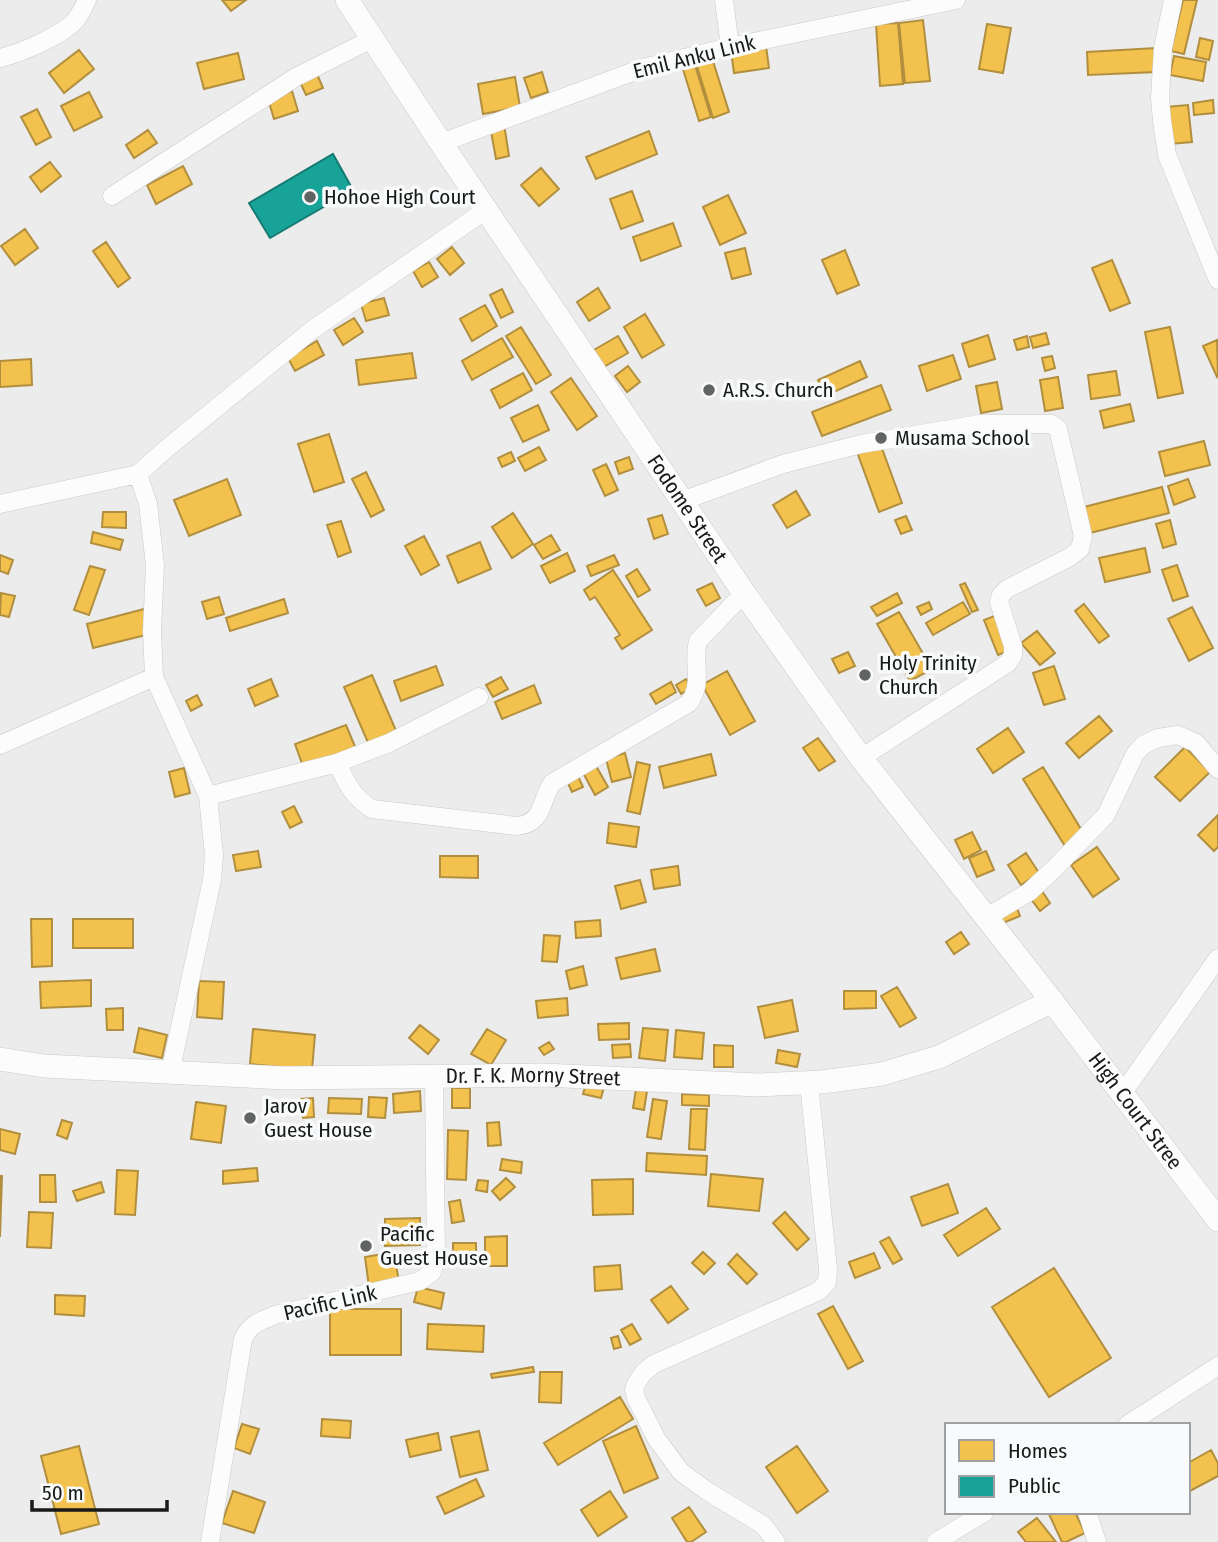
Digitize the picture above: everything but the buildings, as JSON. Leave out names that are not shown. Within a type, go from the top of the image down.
[{"type":"street","points":[[0,58],[19,53],[63,30],[75,20],[87,0]]},
{"type":"street","name":"Fodome Street","points":[[347,0],[744,593],[861,758],[1052,1001]]},
{"type":"street","points":[[724,0],[730,47]]},
{"type":"street","name":"Emil Anku Link","points":[[441,143],[643,68],[915,4],[956,0]]},
{"type":"street","points":[[1173,0],[1163,48],[1160,98],[1167,155],[1218,280]]},
{"type":"street","points":[[112,196],[296,77],[372,39]]},
{"type":"street","points":[[0,504],[138,474],[313,330],[486,210]]},
{"type":"street","points":[[682,501],[783,464],[861,444],[980,424],[1052,424],[1058,429],[1083,536],[1080,549],[1070,557],[1007,589],[1001,595],[999,602],[1013,646],[1013,655],[1007,663],[861,758]]},
{"type":"street","points":[[138,474],[148,504],[155,565],[152,631],[154,677],[208,796],[214,855],[212,880],[170,1073]]},
{"type":"street","points":[[337,763],[351,792],[372,809],[526,825],[540,812],[552,783],[689,703],[698,687],[698,641],[744,593]]},
{"type":"street","points":[[0,745],[154,677]]},
{"type":"street","points":[[208,796],[337,763],[389,743],[479,696]]},
{"type":"street","points":[[987,917],[1029,892],[1106,815],[1135,754],[1143,745],[1158,738],[1178,736],[1196,743],[1218,769]]},
{"type":"street","points":[[1122,1094],[1218,958]]},
{"type":"street","name":"Dr. F. K. Morny Street","points":[[0,1059],[44,1066],[284,1078],[542,1076],[758,1085],[810,1083],[882,1074],[939,1057],[1052,1001]]},
{"type":"street","name":"High Court Stree","points":[[1052,1001],[1218,1220]]},
{"type":"street","name":"Pacific Link","points":[[210,1542],[243,1339],[248,1329],[275,1315],[420,1281],[432,1272],[436,1259],[434,1076]]},
{"type":"street","points":[[776,1542],[762,1525],[681,1472],[656,1438],[634,1389],[643,1373],[654,1364],[819,1291],[827,1282],[828,1269],[810,1083]]},
{"type":"street","points":[[1130,1423],[1218,1366]]},
{"type":"street","points":[[936,1542],[982,1514]]},
{"type":"street","points":[[1088,1514],[1097,1542]]},
{"type":"place","name":"Hohoe High Court","points":[[310,197]]},
{"type":"place","name":"A.R.S. Church","points":[[709,390]]},
{"type":"place","name":"Musama School","points":[[881,438]]},
{"type":"place","name":"Holy Trinity Church","points":[[865,675]]},
{"type":"place","name":"Jarov Guest House","points":[[250,1118]]},
{"type":"place","name":"Pacific Guest House","points":[[366,1246]]}]
